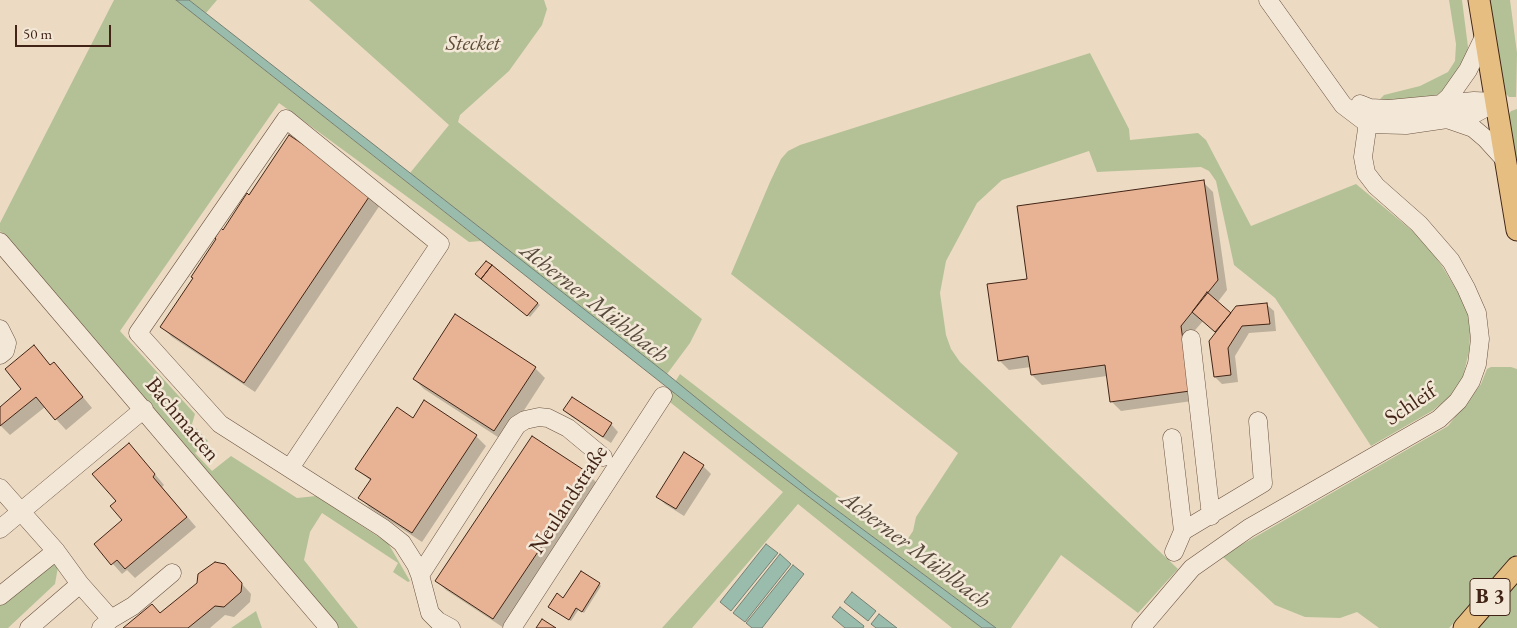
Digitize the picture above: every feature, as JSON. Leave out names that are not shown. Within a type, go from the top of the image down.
[{"type":"main road","points":[[1479,0],[1517,230]]},
{"type":"main road","name":"B 3","points":[[1464,628],[1517,567]]},
{"type":"street","points":[[1268,0],[1335,91],[1343,105],[1369,116],[1389,109],[1443,112],[1474,101],[1496,102]]},
{"type":"street","points":[[1443,112],[1449,96],[1468,70],[1485,35]]},
{"type":"street","points":[[1443,112],[1473,128],[1506,161]]},
{"type":"street","name":"Schleif","points":[[1141,628],[1192,568],[1249,528],[1439,418],[1458,400],[1471,381],[1477,364],[1480,339],[1477,313],[1451,261],[1419,224],[1376,186],[1366,173],[1363,157],[1369,116]]},
{"type":"street","points":[[290,468],[440,244],[286,119],[138,333],[220,424],[383,528],[402,543],[420,574],[430,613],[438,621],[450,628]]},
{"type":"street","name":"Bachmatten","points":[[0,242],[329,628]]},
{"type":"street","points":[[1191,339],[1211,516]]},
{"type":"street","name":"Neulandstraße","points":[[512,628],[663,396]]},
{"type":"street","points":[[0,529],[144,409]]},
{"type":"street","points":[[420,574],[517,425],[532,418],[548,418],[568,428],[603,457]]},
{"type":"street","points":[[1183,531],[1211,516],[1263,483],[1258,421]]},
{"type":"street","points":[[1172,438],[1183,531],[1174,552]]},
{"type":"street","points":[[0,488],[56,551],[106,623],[133,606],[172,573]]},
{"type":"street","points":[[0,596],[56,551]]},
{"type":"street","points":[[29,628],[80,584]]},
{"type":"green space","points":[[114,0],[176,0],[481,241],[469,242],[279,103],[120,331],[195,414],[192,424],[208,441],[195,453],[212,471],[231,456],[297,498],[316,496],[388,543],[410,581],[408,582],[393,572],[398,563],[322,513],[310,532],[304,560],[358,628],[338,628],[0,231],[0,223]]},
{"type":"green space","points":[[189,0],[217,0],[206,13]]},
{"type":"green space","name":"Stecket","points":[[309,0],[544,0],[547,9],[542,25],[509,71],[460,115],[458,122],[702,319],[690,343],[667,374],[410,173],[449,125]]},
{"type":"green space","points":[[1449,0],[1462,0],[1468,47],[1465,63],[1448,89],[1435,96],[1377,102],[1384,95],[1420,86],[1448,72],[1455,61],[1456,44]]},
{"type":"green space","points":[[1489,0],[1510,0],[1517,53],[1516,97],[1509,97],[1505,93]]},
{"type":"green space","points":[[1090,53],[1129,129],[1130,140],[1198,133],[1206,140],[1251,226],[1356,184],[1421,238],[1442,266],[1463,301],[1471,321],[1469,351],[1463,377],[1450,397],[1432,411],[1371,446],[1275,298],[1234,265],[1216,181],[1209,171],[1201,167],[1097,172],[1089,151],[1002,180],[977,203],[946,261],[940,293],[946,335],[951,349],[960,362],[1178,569],[1138,613],[1061,555],[1011,628],[996,628],[811,491],[675,382],[680,374],[903,546],[913,531],[916,517],[958,453],[731,274],[770,182],[781,159],[788,151],[800,145]]},
{"type":"green space","points":[[1517,109],[1517,163],[1508,116],[1511,111]]},
{"type":"green space","points":[[1491,367],[1511,367],[1517,369],[1517,554],[1449,628],[1379,628],[1357,612],[1340,618],[1305,617],[1275,605],[1222,556],[1448,426],[1481,384],[1487,369]]},
{"type":"green space","points":[[671,391],[982,628],[952,628],[798,504],[692,628],[662,628],[783,492],[666,399]]},
{"type":"green space","points":[[52,560],[58,567],[55,584],[8,628],[0,628],[0,603]]},
{"type":"green space","points":[[1517,581],[1517,628],[1478,628]]},
{"type":"green space","points":[[256,611],[262,628],[231,628]]},
{"type":"shaded area","points":[[176,0],[189,0],[667,374],[811,491],[996,628],[982,628],[730,437]]},
{"type":"shaded area","points":[[766,544],[778,553],[731,611],[720,602]]},
{"type":"shaded area","points":[[780,554],[791,564],[745,622],[733,613]]},
{"type":"shaded area","points":[[793,565],[804,574],[762,628],[752,628],[746,623]]},
{"type":"shaded area","points":[[852,592],[876,611],[868,621],[844,602]]},
{"type":"shaded area","points":[[840,607],[864,626],[863,628],[845,628],[832,617]]},
{"type":"shaded area","points":[[879,614],[897,628],[876,628],[871,624]]},
{"type":"building","points":[[289,135],[373,191],[244,383],[160,327],[193,278],[191,277],[221,228],[223,230],[247,193],[249,195]]},
{"type":"building","points":[[1204,180],[1218,280],[1181,326],[1190,391],[1110,402],[1105,365],[1031,375],[1028,356],[998,361],[987,284],[1027,279],[1017,206]]},
{"type":"building","points":[[486,261],[492,265],[481,279],[475,274]]},
{"type":"building","points":[[492,265],[538,303],[527,316],[481,279]]},
{"type":"building","points":[[1207,292],[1231,313],[1215,332],[1192,312]]},
{"type":"building","points":[[1267,303],[1270,324],[1242,326],[1228,348],[1231,375],[1214,377],[1209,341],[1236,306]]},
{"type":"building","points":[[455,314],[536,367],[494,431],[413,379]]},
{"type":"building","points":[[34,345],[50,365],[54,362],[83,397],[55,420],[36,397],[0,426],[0,407],[21,389],[5,369]]},
{"type":"building","points":[[572,397],[612,423],[603,437],[563,410]]},
{"type":"building","points":[[424,400],[477,435],[412,533],[358,498],[371,479],[355,469],[397,407],[413,418]]},
{"type":"building","points":[[532,436],[590,474],[493,619],[435,581]]},
{"type":"building","points":[[129,443],[155,474],[153,477],[187,517],[125,569],[117,560],[111,565],[94,544],[122,520],[110,506],[116,501],[92,474]]},
{"type":"building","points":[[684,452],[704,465],[676,509],[656,497]]},
{"type":"building","points":[[215,562],[225,564],[242,583],[241,592],[224,607],[215,606],[188,628],[123,628],[152,604],[160,613],[197,583],[198,574]]},
{"type":"building","points":[[581,571],[600,583],[582,612],[576,608],[569,620],[548,607],[557,593],[563,598]]},
{"type":"building","points":[[542,619],[556,628],[536,628]]},
{"type":"water label","name":"Acherner Mühlbach","points":[[594,303]]},
{"type":"water label","name":"Acherner Mühlbach","points":[[915,550]]}]
